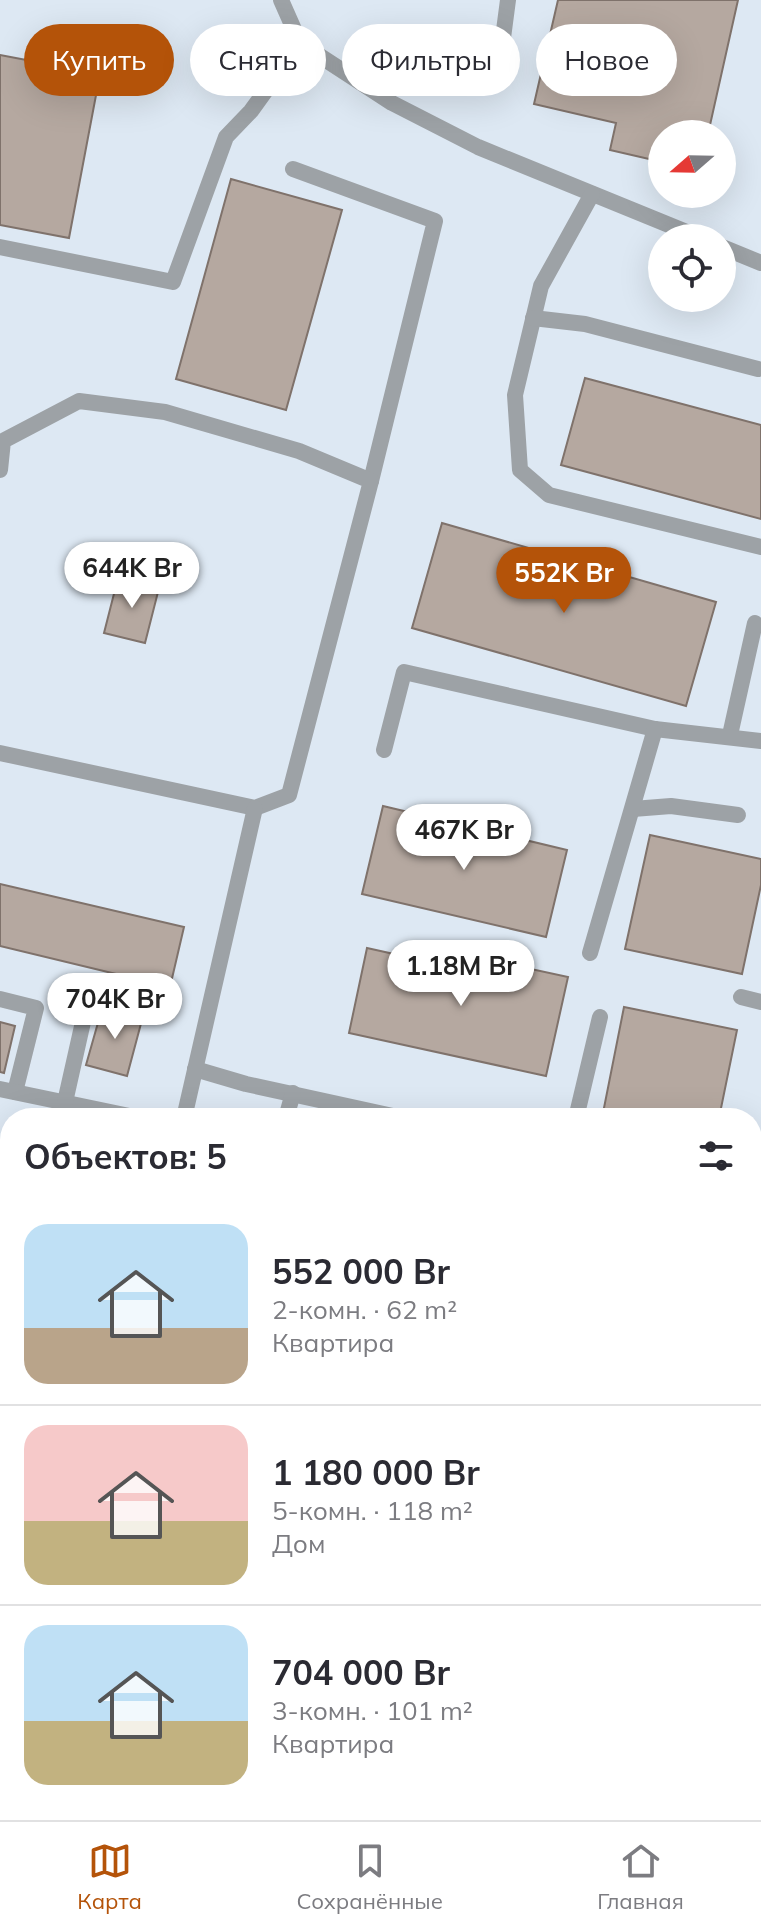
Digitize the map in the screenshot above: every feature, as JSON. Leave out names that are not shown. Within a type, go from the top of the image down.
[{"type":"lane","points":[[281,0],[292,24]]},
{"type":"lane","points":[[505,24],[508,0]]},
{"type":"lane","points":[[326,60],[392,103],[478,147],[666,224]]},
{"type":"lane","points":[[0,247],[173,282],[226,137],[262,96]]},
{"type":"lane","points":[[0,753],[255,808],[289,795],[435,221],[293,169]]},
{"type":"lane","points":[[592,194],[541,286],[515,395],[520,470],[549,495],[761,547]]},
{"type":"lane","points":[[736,253],[761,263]]},
{"type":"lane","points":[[533,318],[585,324],[758,369]]},
{"type":"lane","points":[[0,470],[2,441],[79,401],[165,412],[299,451],[371,481]]},
{"type":"lane","points":[[730,735],[755,623]]},
{"type":"lane","points":[[384,750],[404,672],[655,729],[730,735],[761,741]]},
{"type":"lane","points":[[590,953],[655,729]]},
{"type":"lane","points":[[633,809],[671,806],[738,815]]},
{"type":"lane","points":[[186,1108],[255,808]]},
{"type":"lane","points":[[741,997],[761,1002]]},
{"type":"lane","points":[[0,999],[36,1008],[8,1090],[93,1108]]},
{"type":"lane","points":[[65,1102],[85,1013]]},
{"type":"lane","points":[[578,1108],[600,1017]]},
{"type":"lane","points":[[195,1069],[358,1108]]},
{"type":"lane","points":[[289,1108],[293,1093]]},
{"type":"building","points":[[558,0],[738,0],[711,120],[648,120],[648,159],[610,150],[616,123],[534,104],[536,95],[677,96],[677,24],[552,24]]},
{"type":"building","points":[[0,55],[24,60],[24,96],[96,96],[69,238],[0,225]]},
{"type":"building","points":[[231,179],[342,210],[286,410],[176,379]]},
{"type":"building","points":[[585,378],[761,425],[761,519],[561,465]]},
{"type":"building","points":[[442,523],[716,602],[686,706],[412,628]]},
{"type":"building","points":[[118,578],[159,588],[145,643],[104,633]]},
{"type":"building","points":[[383,806],[567,850],[546,937],[362,894]]},
{"type":"building","points":[[650,835],[761,859],[761,885],[742,974],[625,949]]},
{"type":"building","points":[[0,884],[184,927],[170,987],[0,946]]},
{"type":"building","points":[[367,948],[430,962],[434,948],[568,977],[546,1076],[349,1033]]},
{"type":"building","points":[[103,1005],[143,1016],[127,1076],[86,1065]]},
{"type":"building","points":[[624,1007],[737,1030],[721,1108],[604,1108]]},
{"type":"building","points":[[0,1022],[15,1026],[4,1073],[0,1072]]}]
